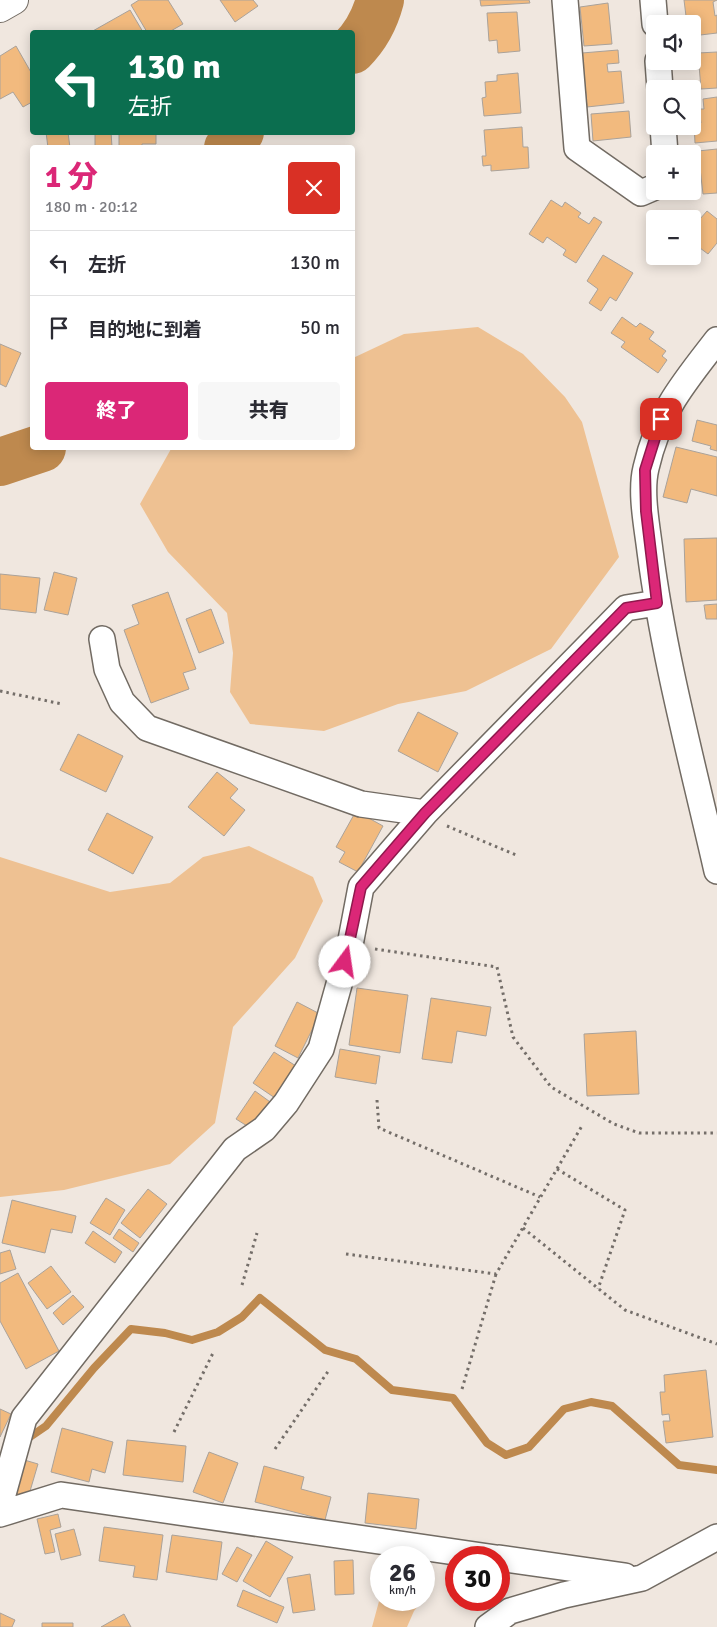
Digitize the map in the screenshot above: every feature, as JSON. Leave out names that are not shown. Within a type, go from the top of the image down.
[{"type":"main road","points":[[0,8],[14,0]]},
{"type":"street","points":[[565,0],[577,148],[641,193],[646,191]]},
{"type":"street","points":[[653,0],[654,15]]},
{"type":"street","points":[[717,340],[675,395],[661,419],[645,470],[646,511],[657,603],[717,871]]},
{"type":"street","points":[[0,1505],[24,1418],[235,1149],[264,1129],[286,1103],[321,1049],[350,945],[361,887],[434,819],[626,608],[657,603]]},
{"type":"street","points":[[102,639],[108,669],[122,702],[148,728],[361,804],[434,819]]},
{"type":"street","points":[[0,1514],[61,1495],[445,1550]]},
{"type":"street","points":[[488,1627],[510,1611],[564,1595],[642,1578],[717,1537]]},
{"type":"street","points":[[510,1560],[642,1578]]},
{"type":"path","points":[[0,691],[62,704]]},
{"type":"path","points":[[434,819],[516,855]]},
{"type":"path","points":[[350,945],[497,967],[514,1037],[551,1087],[614,1124],[639,1134],[717,1133]]},
{"type":"path","points":[[377,1100],[378,1128],[541,1197]]},
{"type":"path","points":[[462,1388],[496,1274],[583,1124]]},
{"type":"path","points":[[557,1169],[625,1210],[598,1289]]},
{"type":"path","points":[[523,1228],[625,1310],[717,1344]]},
{"type":"path","points":[[242,1285],[257,1233]]},
{"type":"path","points":[[346,1254],[496,1274]]},
{"type":"path","points":[[174,1432],[214,1351]]},
{"type":"path","points":[[274,1449],[330,1370]]},
{"type":"shaded area","points":[[478,327],[523,354],[565,397],[582,422],[619,557],[551,649],[466,691],[398,704],[324,731],[250,724],[230,692],[233,653],[227,613],[168,552],[140,504],[170,450],[355,450],[355,357],[404,334]]},
{"type":"shaded area","points":[[249,846],[313,877],[323,901],[295,958],[233,1027],[215,1123],[170,1164],[64,1190],[0,1197],[0,857],[110,892],[170,883],[203,857]]},
{"type":"shaded area","points":[[376,1611],[414,1611],[407,1627],[372,1627]]},
{"type":"building","points":[[139,0],[168,0],[183,24],[172,30],[146,30],[131,5]]},
{"type":"building","points":[[220,0],[253,0],[258,6],[235,22]]},
{"type":"building","points":[[480,0],[529,0],[530,3],[481,6]]},
{"type":"building","points":[[684,0],[717,0],[713,2],[715,16],[717,15],[717,33],[701,35],[701,15],[686,15]]},
{"type":"building","points":[[608,3],[612,44],[584,46],[580,7]]},
{"type":"building","points":[[130,10],[142,30],[95,30]]},
{"type":"building","points":[[517,12],[520,51],[498,53],[497,40],[489,41],[487,13]]},
{"type":"building","points":[[16,46],[30,70],[30,103],[23,107],[13,92],[0,99],[0,56]]},
{"type":"building","points":[[618,50],[619,63],[607,64],[608,72],[621,71],[624,103],[587,107],[582,53]]},
{"type":"building","points":[[717,52],[717,88],[701,89],[699,70],[701,70],[701,53]]},
{"type":"building","points":[[518,73],[521,113],[484,116],[482,98],[486,97],[485,82],[497,81],[497,75]]},
{"type":"building","points":[[717,97],[717,141],[695,143],[695,135],[701,135],[701,109],[704,109],[703,99]]},
{"type":"building","points":[[629,111],[631,137],[593,141],[591,114]]},
{"type":"building","points":[[522,127],[523,147],[528,147],[529,168],[491,171],[491,165],[483,166],[482,156],[486,156],[484,130]]},
{"type":"building","points":[[46,135],[68,135],[70,145],[48,145]]},
{"type":"building","points":[[95,135],[111,135],[112,145],[95,145]]},
{"type":"building","points":[[119,135],[156,135],[156,144],[119,145]]},
{"type":"building","points":[[717,149],[717,193],[703,194],[701,151]]},
{"type":"building","points":[[551,200],[562,207],[565,202],[581,213],[578,217],[589,224],[594,217],[602,222],[576,263],[563,255],[566,250],[547,237],[543,243],[529,234]]},
{"type":"building","points":[[707,211],[717,219],[717,243],[708,254],[701,249],[701,218]]},
{"type":"building","points":[[603,255],[633,273],[616,301],[610,297],[601,311],[589,303],[598,289],[587,281]]},
{"type":"building","points":[[622,317],[636,327],[640,323],[654,332],[649,339],[666,351],[662,356],[667,360],[658,373],[621,347],[625,342],[611,333]]},
{"type":"building","points":[[0,344],[21,353],[6,387],[0,384]]},
{"type":"building","points":[[697,420],[717,425],[717,451],[710,449],[711,446],[692,441]]},
{"type":"building","points":[[676,447],[717,457],[717,496],[691,489],[687,503],[663,497]]},
{"type":"building","points":[[717,538],[717,600],[686,602],[684,539]]},
{"type":"building","points":[[54,572],[77,578],[68,615],[44,610]]},
{"type":"building","points":[[0,574],[40,578],[36,613],[0,609]]},
{"type":"building","points":[[168,592],[196,669],[183,673],[189,689],[151,703],[124,630],[139,624],[132,605]]},
{"type":"building","points":[[717,604],[717,619],[706,619],[704,605]]},
{"type":"building","points":[[211,609],[224,643],[199,653],[186,619]]},
{"type":"building","points":[[418,712],[458,733],[438,772],[398,751]]},
{"type":"building","points":[[78,734],[123,756],[106,792],[60,770]]},
{"type":"building","points":[[217,772],[238,789],[230,798],[245,810],[224,836],[188,807]]},
{"type":"building","points":[[356,811],[383,826],[358,872],[339,862],[345,852],[336,847]]},
{"type":"building","points":[[107,813],[153,837],[133,874],[88,850]]},
{"type":"building","points":[[357,988],[408,995],[400,1053],[349,1045]]},
{"type":"building","points":[[431,998],[491,1007],[486,1036],[457,1031],[452,1063],[422,1059]]},
{"type":"building","points":[[297,1002],[320,1014],[298,1058],[275,1046]]},
{"type":"building","points":[[636,1031],[639,1094],[587,1096],[584,1034]]},
{"type":"building","points":[[340,1049],[380,1056],[376,1084],[335,1077]]},
{"type":"building","points":[[274,1052],[296,1066],[275,1098],[253,1083]]},
{"type":"building","points":[[255,1091],[273,1104],[255,1131],[236,1119]]},
{"type":"building","points":[[148,1189],[167,1204],[140,1238],[121,1223]]},
{"type":"building","points":[[106,1198],[125,1210],[110,1235],[90,1223]]},
{"type":"building","points":[[12,1200],[76,1216],[72,1233],[51,1229],[45,1253],[2,1243]]},
{"type":"building","points":[[119,1229],[139,1243],[133,1252],[113,1238]]},
{"type":"building","points":[[93,1231],[122,1252],[115,1263],[85,1243]]},
{"type":"building","points":[[10,1250],[16,1269],[0,1274],[0,1253]]},
{"type":"building","points":[[51,1266],[71,1292],[47,1309],[28,1283]]},
{"type":"building","points":[[18,1273],[59,1351],[26,1369],[0,1321],[0,1283]]},
{"type":"building","points":[[73,1295],[84,1307],[63,1325],[53,1313]]},
{"type":"building","points":[[706,1370],[713,1437],[666,1443],[663,1421],[670,1421],[669,1414],[662,1415],[660,1392],[665,1392],[664,1375]]},
{"type":"building","points":[[0,1409],[11,1414],[0,1437]]},
{"type":"building","points":[[62,1428],[113,1442],[105,1473],[92,1469],[89,1482],[51,1472]]},
{"type":"building","points":[[127,1440],[186,1446],[183,1482],[123,1475]]},
{"type":"building","points":[[209,1452],[238,1463],[223,1503],[193,1492]]},
{"type":"building","points":[[21,1459],[38,1464],[28,1498],[11,1492]]},
{"type":"building","points":[[264,1466],[304,1477],[301,1489],[331,1497],[325,1520],[255,1502]]},
{"type":"building","points":[[368,1493],[419,1499],[416,1529],[365,1523]]},
{"type":"building","points":[[58,1514],[61,1527],[50,1530],[55,1552],[45,1554],[37,1519]]},
{"type":"building","points":[[104,1527],[163,1535],[157,1580],[133,1577],[135,1566],[99,1561]]},
{"type":"building","points":[[74,1529],[81,1555],[61,1560],[55,1534]]},
{"type":"building","points":[[172,1535],[222,1542],[217,1580],[166,1572]]},
{"type":"building","points":[[266,1541],[293,1557],[270,1597],[243,1581]]},
{"type":"building","points":[[237,1547],[252,1555],[237,1582],[222,1574]]},
{"type":"building","points":[[353,1560],[354,1594],[335,1595],[334,1561]]},
{"type":"building","points":[[310,1574],[315,1610],[293,1613],[287,1578]]},
{"type":"building","points":[[243,1590],[284,1607],[277,1623],[237,1606]]},
{"type":"building","points":[[0,1613],[15,1620],[12,1627],[0,1627]]},
{"type":"building","points":[[124,1614],[131,1627],[101,1627]]},
{"type":"building","points":[[42,1623],[73,1623],[73,1627],[42,1627]]},
{"type":"waterway","points":[[355,47],[369,27],[380,0]]},
{"type":"waterway","points":[[230,145],[238,135]]},
{"type":"waterway","points":[[0,462],[36,450]]},
{"type":"waterway","points":[[24,1441],[46,1426],[94,1368],[131,1329],[165,1333],[192,1340],[218,1332],[242,1317],[260,1298],[325,1350],[356,1359],[392,1390],[453,1398],[487,1443],[506,1455],[529,1447],[564,1409],[591,1402],[612,1406],[679,1465],[717,1470]]},
{"type":"route","points":[[345,962],[361,887],[425,813],[626,608],[657,603],[646,511],[645,470],[661,419]]}]
